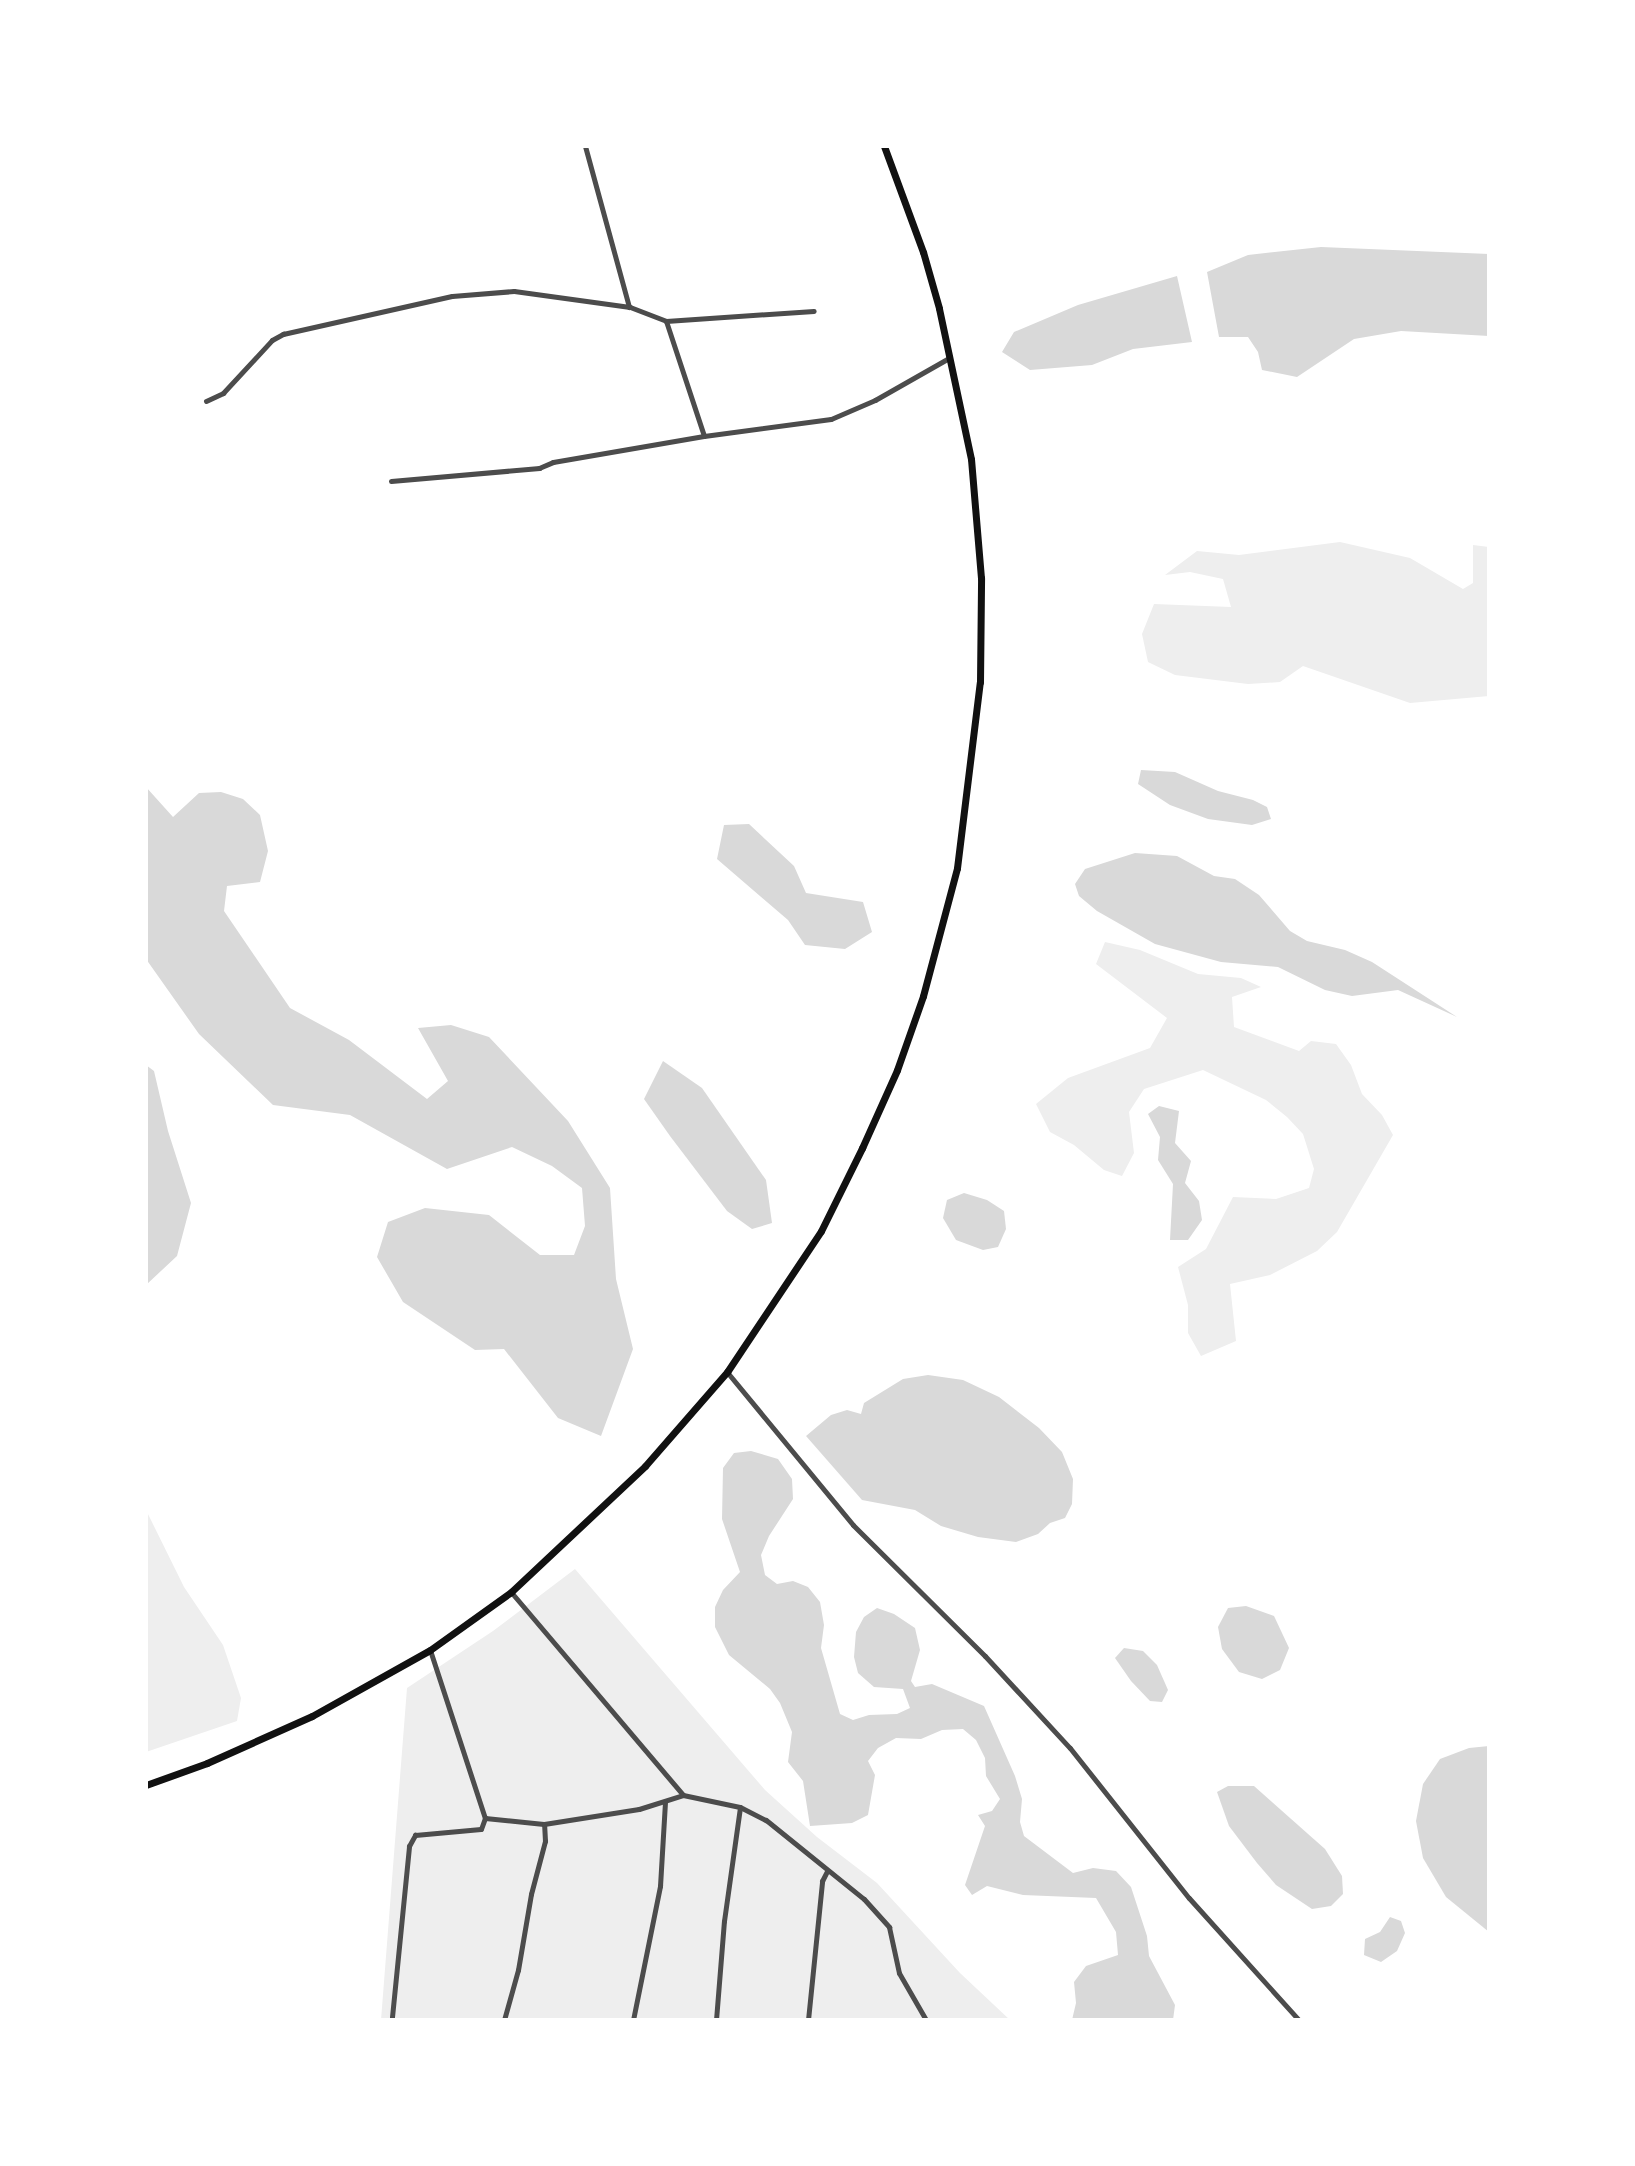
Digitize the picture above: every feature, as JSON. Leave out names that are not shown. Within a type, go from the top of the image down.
[{"type":"main road","points":[[146,1785],[207,1763],[312,1716],[430,1650],[511,1592],[645,1466],[727,1372],[821,1231],[862,1148],[897,1070],[923,996],[957,868],[980,682],[981,578],[971,459],[950,357],[923,252],[884,146]]},
{"type":"street","points":[[585,146],[630,307]]},
{"type":"street","points":[[206,401],[223,393],[272,340],[283,334],[437,300],[514,291],[630,307],[666,321],[814,311]]},
{"type":"street","points":[[666,321],[704,436]]},
{"type":"street","points":[[391,481],[539,468],[553,462],[704,436],[831,419],[875,400],[950,357]]},
{"type":"street","points":[[727,1372],[853,1525],[985,1656],[1070,1748],[1189,1898],[1299,2020]]},
{"type":"street","points":[[511,1592],[683,1795]]},
{"type":"street","points":[[392,2017],[409,1846],[415,1835],[481,1829],[485,1818],[430,1650]]},
{"type":"street","points":[[485,1818],[544,1824],[665,1802],[683,1795],[740,1807],[766,1820],[864,1899],[889,1927],[899,1973],[926,2020]]},
{"type":"street","points":[[633,2020],[660,1886],[665,1802]]},
{"type":"street","points":[[716,2020],[724,1921],[740,1807]]},
{"type":"street","points":[[504,2020],[518,1970],[531,1894],[545,1841],[544,1824]]},
{"type":"street","points":[[808,2020],[822,1881],[827,1871]]},
{"type":"shaded area","points":[[1321,247],[1489,254],[1489,336],[1401,331],[1354,339],[1297,377],[1262,370],[1258,352],[1248,337],[1219,337],[1207,272],[1248,255]]},
{"type":"shaded area","points":[[1177,276],[1192,342],[1133,349],[1092,365],[1030,370],[1002,352],[1014,332],[1078,305]]},
{"type":"shaded area","points":[[1340,542],[1410,558],[1463,589],[1473,583],[1473,545],[1489,547],[1489,696],[1410,703],[1303,666],[1280,682],[1248,684],[1175,675],[1148,662],[1142,634],[1154,604],[1231,607],[1223,579],[1190,572],[1165,575],[1197,551],[1239,555]]},
{"type":"shaded area","points":[[1141,770],[1175,772],[1218,791],[1253,800],[1267,807],[1271,819],[1252,825],[1208,819],[1170,805],[1138,784]]},
{"type":"shaded area","points":[[146,787],[173,817],[199,793],[221,792],[243,799],[260,815],[268,851],[260,882],[227,886],[224,911],[290,1008],[349,1040],[427,1099],[448,1081],[418,1028],[451,1025],[489,1037],[568,1121],[610,1188],[616,1279],[633,1349],[601,1436],[558,1418],[504,1349],[475,1350],[403,1302],[377,1257],[388,1222],[425,1208],[489,1215],[540,1255],[574,1255],[585,1226],[582,1188],[552,1166],[512,1147],[447,1169],[350,1115],[273,1105],[199,1034],[146,959]]},
{"type":"shaded area","points":[[749,824],[794,866],[806,893],[863,902],[872,932],[845,949],[805,945],[788,920],[717,859],[724,825]]},
{"type":"shaded area","points":[[1135,853],[1177,856],[1214,876],[1235,879],[1259,895],[1290,931],[1307,941],[1345,950],[1372,962],[1457,1017],[1398,990],[1352,996],[1325,990],[1278,967],[1221,962],[1155,944],[1097,911],[1079,896],[1075,884],[1085,869]]},
{"type":"shaded area","points":[[1105,942],[1140,950],[1198,974],[1241,978],[1261,987],[1232,997],[1234,1027],[1299,1051],[1311,1041],[1336,1044],[1351,1065],[1362,1094],[1382,1115],[1393,1135],[1337,1232],[1317,1251],[1270,1275],[1230,1284],[1236,1341],[1201,1356],[1188,1333],[1188,1305],[1178,1267],[1206,1249],[1233,1197],[1276,1199],[1309,1188],[1314,1169],[1303,1134],[1287,1117],[1266,1100],[1203,1070],[1144,1089],[1129,1112],[1134,1153],[1122,1176],[1104,1170],[1074,1145],[1050,1132],[1036,1104],[1068,1078],[1150,1048],[1167,1018],[1096,964]]},
{"type":"shaded area","points":[[663,1061],[702,1088],[766,1180],[772,1223],[752,1229],[727,1211],[644,1099]]},
{"type":"shaded area","points":[[146,1065],[154,1071],[168,1131],[191,1203],[177,1256],[146,1285]]},
{"type":"shaded area","points":[[1159,1106],[1179,1111],[1175,1143],[1191,1161],[1185,1183],[1199,1201],[1202,1220],[1188,1240],[1170,1240],[1173,1184],[1158,1160],[1160,1137],[1148,1114]]},
{"type":"shaded area","points":[[964,1193],[987,1200],[1004,1211],[1006,1229],[998,1247],[983,1250],[956,1240],[943,1218],[947,1200]]},
{"type":"shaded area","points":[[928,1375],[963,1380],[999,1397],[1039,1428],[1062,1452],[1073,1479],[1072,1504],[1065,1518],[1050,1523],[1038,1534],[1016,1542],[978,1537],[941,1526],[915,1510],[862,1500],[806,1436],[831,1415],[847,1410],[861,1414],[864,1403],[903,1379]]},
{"type":"shaded area","points":[[751,1451],[778,1459],[792,1479],[793,1499],[769,1536],[761,1555],[765,1575],[777,1584],[793,1581],[808,1587],[820,1602],[824,1625],[821,1648],[840,1714],[853,1720],[869,1715],[897,1714],[910,1708],[903,1689],[874,1687],[858,1673],[854,1657],[856,1632],[864,1617],[877,1608],[894,1614],[915,1628],[920,1650],[911,1681],[915,1687],[932,1684],[984,1706],[1015,1776],[1022,1799],[1020,1822],[1024,1836],[1073,1873],[1093,1868],[1116,1871],[1131,1887],[1147,1936],[1149,1956],[1175,2005],[1173,2020],[1072,2020],[1076,2003],[1074,1982],[1086,1966],[1118,1955],[1116,1932],[1096,1898],[1023,1895],[987,1886],[972,1895],[965,1885],[985,1826],[978,1815],[992,1811],[1000,1799],[986,1776],[985,1758],[976,1740],[963,1729],[942,1730],[921,1739],[896,1738],[878,1748],[868,1761],[875,1775],[868,1815],[852,1823],[810,1826],[803,1781],[788,1762],[792,1732],[780,1703],[770,1689],[729,1655],[715,1627],[715,1607],[723,1590],[740,1572],[722,1519],[723,1468],[734,1453]]},
{"type":"shaded area","points":[[146,1510],[184,1587],[223,1645],[241,1698],[237,1721],[146,1752]]},
{"type":"shaded area","points":[[575,1569],[765,1790],[817,1837],[877,1883],[960,1973],[1010,2020],[381,2020],[407,1688],[493,1631]]},
{"type":"shaded area","points":[[1246,1606],[1274,1616],[1289,1648],[1280,1670],[1262,1679],[1239,1672],[1222,1649],[1218,1627],[1228,1608]]},
{"type":"shaded area","points":[[1124,1648],[1143,1651],[1157,1665],[1168,1690],[1162,1702],[1150,1701],[1131,1681],[1115,1658]]},
{"type":"shaded area","points":[[1489,1746],[1489,1932],[1446,1897],[1423,1858],[1416,1821],[1423,1784],[1440,1759],[1469,1748]]},
{"type":"shaded area","points":[[1228,1786],[1254,1786],[1325,1849],[1342,1876],[1343,1894],[1331,1906],[1312,1909],[1276,1885],[1257,1863],[1229,1826],[1217,1792]]},
{"type":"shaded area","points":[[1390,1917],[1401,1921],[1405,1933],[1397,1951],[1381,1962],[1364,1955],[1365,1939],[1380,1932]]}]
